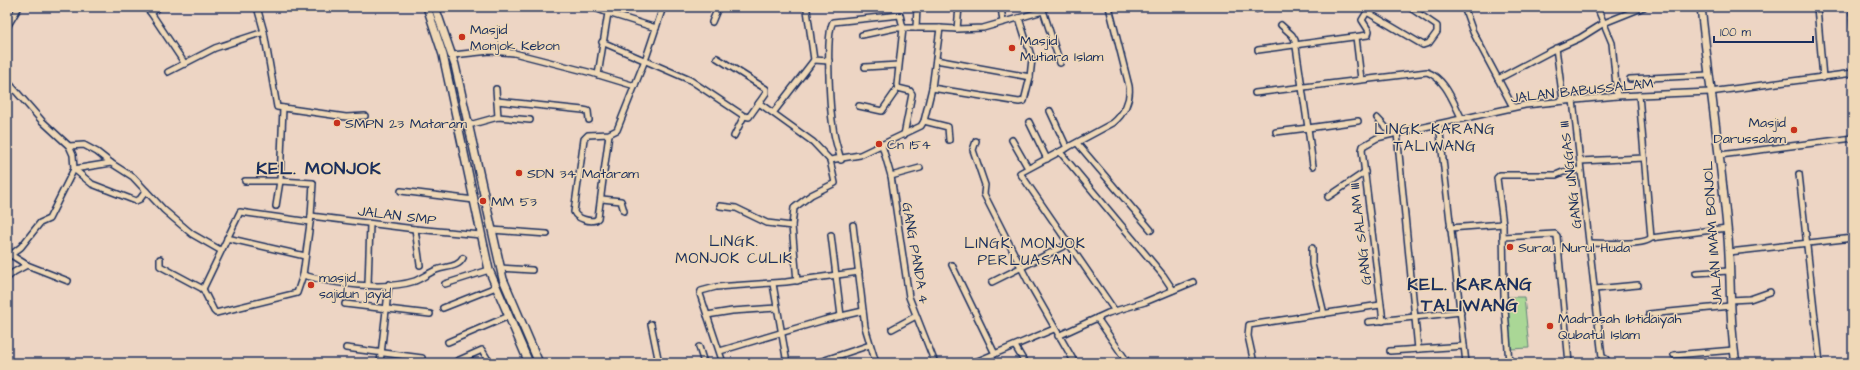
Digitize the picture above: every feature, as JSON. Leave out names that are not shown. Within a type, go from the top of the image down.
[{"type":"main road","points":[[427,7],[442,55],[489,270],[529,363]]},
{"type":"main road","points":[[435,7],[453,55],[500,268],[511,298],[539,363]]},
{"type":"main road","name":"JALAN IMAM BONJOL","points":[[1701,7],[1710,92],[1720,155],[1728,228],[1730,303],[1736,363]]},
{"type":"main road","points":[[452,103],[463,100]]},
{"type":"main road","points":[[502,301],[511,298]]},
{"type":"street","points":[[7,28],[19,7]]},
{"type":"street","points":[[145,7],[151,13],[185,64]]},
{"type":"street","points":[[151,13],[159,7]]},
{"type":"street","points":[[257,7],[264,32],[276,104],[278,107],[346,117],[365,116]]},
{"type":"street","points":[[592,7],[656,28]]},
{"type":"street","points":[[609,134],[602,199],[596,220],[591,221],[576,216],[574,211],[585,137],[588,135],[609,134],[615,132],[618,128],[635,86],[663,7]]},
{"type":"street","points":[[712,22],[717,10],[714,7]]},
{"type":"street","points":[[916,28],[917,7]]},
{"type":"street","points":[[957,29],[959,7]]},
{"type":"street","points":[[1001,7],[1003,22]]},
{"type":"street","points":[[1109,7],[1129,86],[1129,97],[1126,106],[1118,119],[1077,143],[1020,173],[1070,243],[1115,311]]},
{"type":"street","points":[[1258,50],[1368,35],[1370,33],[1362,22],[1369,9],[1423,45],[1426,44],[1437,32],[1437,26],[1409,7]]},
{"type":"street","points":[[1464,7],[1473,32],[1513,107]]},
{"type":"street","points":[[1597,7],[1612,43],[1617,96]]},
{"type":"street","points":[[1498,79],[1556,48],[1580,38],[1604,23],[1644,7]]},
{"type":"street","points":[[1817,7],[1823,78]]},
{"type":"street","points":[[1852,7],[1853,26]]},
{"type":"street","points":[[862,35],[903,28],[977,29],[1019,18],[1043,9],[1060,63]]},
{"type":"street","points":[[773,113],[814,60],[807,10]]},
{"type":"street","points":[[598,75],[602,42],[608,13]]},
{"type":"street","points":[[841,160],[832,127],[829,61],[830,28],[833,22],[898,15],[901,16],[903,28],[898,66],[898,88],[882,111],[859,106]]},
{"type":"street","points":[[932,88],[1019,102],[1026,99],[1032,59],[1019,18]]},
{"type":"street","points":[[1281,25],[1292,35],[1296,44],[1313,166]]},
{"type":"street","points":[[830,160],[841,160],[860,155],[916,129],[924,121],[932,88],[940,28]]},
{"type":"street","points":[[168,72],[215,48],[264,32]]},
{"type":"street","points":[[1356,37],[1361,79]]},
{"type":"street","points":[[602,42],[645,59],[690,80],[744,116],[751,116],[766,89],[717,58]]},
{"type":"street","points":[[1556,48],[1563,101]]},
{"type":"street","points":[[453,55],[480,51],[500,51],[533,58],[635,86]]},
{"type":"street","points":[[814,60],[829,61]]},
{"type":"street","points":[[936,60],[1030,77]]},
{"type":"street","points":[[866,67],[898,66]]},
{"type":"street","points":[[1255,93],[1422,72],[1433,74],[1440,80],[1462,119]]},
{"type":"street","name":"JALAN BABUSSALAM","points":[[1364,144],[1395,133],[1513,107],[1617,96],[1710,92],[1853,73]]},
{"type":"street","points":[[1630,79],[1708,75]]},
{"type":"street","points":[[7,81],[42,121],[69,146],[74,155],[74,169],[49,219],[42,221],[21,248],[9,257],[68,281]]},
{"type":"street","points":[[898,88],[910,91],[912,94],[904,135]]},
{"type":"street","points":[[496,89],[498,117]]},
{"type":"street","points":[[1639,95],[1651,238]]},
{"type":"street","name":"GANG UNGGAS III","points":[[1573,100],[1580,170],[1590,243],[1600,348],[1602,357],[1606,359],[1607,363]]},
{"type":"street","points":[[497,101],[588,111],[589,120]]},
{"type":"street","points":[[759,103],[813,142],[830,160],[835,184],[811,195],[796,206],[794,211],[792,226],[797,281]]},
{"type":"street","points":[[276,206],[280,181],[283,108]]},
{"type":"street","points":[[1050,111],[1067,148]]},
{"type":"street","points":[[734,136],[744,116]]},
{"type":"street","points":[[469,125],[498,117],[530,120]]},
{"type":"street","points":[[1377,118],[1395,133],[1416,317],[1418,349]]},
{"type":"street","points":[[924,121],[948,127],[949,140]]},
{"type":"street","points":[[1276,132],[1358,121]]},
{"type":"street","points":[[1028,122],[1047,159]]},
{"type":"street","points":[[1439,124],[1466,363]]},
{"type":"street","points":[[1720,155],[1853,138]]},
{"type":"street","points":[[976,140],[973,150],[985,185],[984,194],[1021,269],[1058,336],[1075,363]]},
{"type":"street","points":[[1012,140],[1028,168]]},
{"type":"street","points":[[1077,143],[1152,230]]},
{"type":"street","points":[[69,146],[80,144],[88,146],[110,163],[133,177],[145,192],[192,234],[220,250]]},
{"type":"street","name":"GANG SALAM III","points":[[1364,144],[1362,148],[1383,321]]},
{"type":"street","name":"GANG PANDA 4","points":[[882,145],[891,176],[909,297],[934,363]]},
{"type":"street","points":[[1060,152],[1163,275],[1173,290]]},
{"type":"street","points":[[1580,161],[1644,158]]},
{"type":"street","points":[[74,169],[110,163]]},
{"type":"street","points":[[891,176],[920,168]]},
{"type":"street","points":[[74,169],[92,184],[136,200],[139,200],[145,192]]},
{"type":"street","points":[[1509,363],[1504,295],[1503,237],[1497,176],[1556,175],[1563,172],[1580,170]]},
{"type":"street","points":[[1328,197],[1365,172]]},
{"type":"street","points":[[1799,174],[1820,363]]},
{"type":"street","points":[[160,259],[160,266],[203,289],[214,311],[220,312],[294,295],[298,291],[303,275],[311,216],[312,183],[245,181]]},
{"type":"street","points":[[401,191],[474,200]]},
{"type":"street","points":[[602,199],[621,201],[624,211]]},
{"type":"street","points":[[720,206],[741,210],[767,223],[792,226]]},
{"type":"street","points":[[203,289],[238,214],[242,211],[310,222]]},
{"type":"street","name":"JALAN SMP","points":[[311,216],[415,230],[481,235]]},
{"type":"street","points":[[368,286],[370,224]]},
{"type":"street","points":[[853,224],[864,327],[876,363]]},
{"type":"street","points":[[1450,228],[1502,224]]},
{"type":"street","points":[[1590,243],[1632,243],[1648,241],[1651,238],[1728,228]]},
{"type":"street","points":[[415,230],[420,265]]},
{"type":"street","points":[[492,230],[547,234]]},
{"type":"street","points":[[832,234],[840,316]]},
{"type":"street","points":[[1503,237],[1556,235],[1569,363]]},
{"type":"street","points":[[227,238],[305,256]]},
{"type":"street","points":[[1729,252],[1853,238]]},
{"type":"street","points":[[992,282],[1021,269],[1070,243]]},
{"type":"street","points":[[1312,248],[1312,264],[1324,314]]},
{"type":"street","points":[[303,275],[340,284],[368,286],[390,284],[416,280],[436,270],[457,265],[463,258]]},
{"type":"street","points":[[7,278],[14,272],[27,265]]},
{"type":"street","points":[[952,265],[995,354]]},
{"type":"street","points":[[500,268],[532,270]]},
{"type":"street","points":[[445,284],[489,270]]},
{"type":"street","points":[[1696,273],[1729,271]]},
{"type":"street","points":[[723,363],[700,294],[701,290],[716,287],[773,284],[859,272]]},
{"type":"street","points":[[1058,336],[1097,318],[1145,302],[1193,282]]},
{"type":"street","points":[[380,363],[390,284]]},
{"type":"street","points":[[773,284],[787,363]]},
{"type":"street","points":[[1594,289],[1638,285]]},
{"type":"street","points":[[443,308],[496,287]]},
{"type":"street","points":[[1648,314],[1730,303],[1750,299],[1770,292]]},
{"type":"street","points":[[345,304],[430,314]]},
{"type":"street","points":[[1254,363],[1248,331],[1249,326],[1252,324],[1380,305]]},
{"type":"street","points":[[707,315],[732,311],[777,308]]},
{"type":"street","points":[[720,351],[840,316],[863,311]]},
{"type":"street","points":[[1368,322],[1461,312]]},
{"type":"street","points":[[448,342],[509,316]]},
{"type":"street","points":[[892,329],[916,316]]},
{"type":"street","points":[[1097,318],[1128,363]]},
{"type":"street","points":[[650,324],[659,363]]},
{"type":"street","points":[[973,363],[981,362],[995,354],[1054,329]]},
{"type":"street","points":[[816,363],[831,360],[870,345]]},
{"type":"street","points":[[1015,346],[1025,363]]},
{"type":"street","points":[[1390,351],[1464,346]]},
{"type":"street","points":[[699,347],[704,363]]},
{"type":"street","points":[[346,348],[422,358]]},
{"type":"street","points":[[456,363],[457,361],[482,350],[490,363]]},
{"type":"street","points":[[1674,355],[1734,350]]},
{"type":"street","points":[[1281,363],[1318,361]]},
{"type":"green space","points":[[1506,297],[1524,297],[1529,348],[1511,349]]},
{"type":"place","name":"Masjid Monjok Kebon","points":[[462,37]]},
{"type":"place","name":"Masjid Mutiara Islam","points":[[1012,48]]},
{"type":"place","name":"SMPN 23 Mataram","points":[[337,123]]},
{"type":"place","name":"Masjid Darussalam","points":[[1794,130]]},
{"type":"place","name":"Cn 154","points":[[879,144]]},
{"type":"place","name":"SDN 34 Mataram","points":[[519,173]]},
{"type":"place","name":"MM 53","points":[[483,201]]},
{"type":"place","name":"Surau Nurul Huda","points":[[1510,247]]},
{"type":"place","name":"masjid sajidun jayid","points":[[311,285]]},
{"type":"place","name":"Madrasah Ibtidaiyah Qubatul Islam","points":[[1550,326]]},
{"type":"district","name":"LINGK. KARANG TALIWANG","points":[[1435,138]]},
{"type":"district","name":"KEL. MONJOK","points":[[319,168]]},
{"type":"district","name":"LINGK. MONJOK CULIK","points":[[734,250]]},
{"type":"district","name":"LINGK. MONJOK PERLUASAN","points":[[1025,252]]},
{"type":"district","name":"KEL. KARANG TALIWANG","points":[[1470,294]]}]
